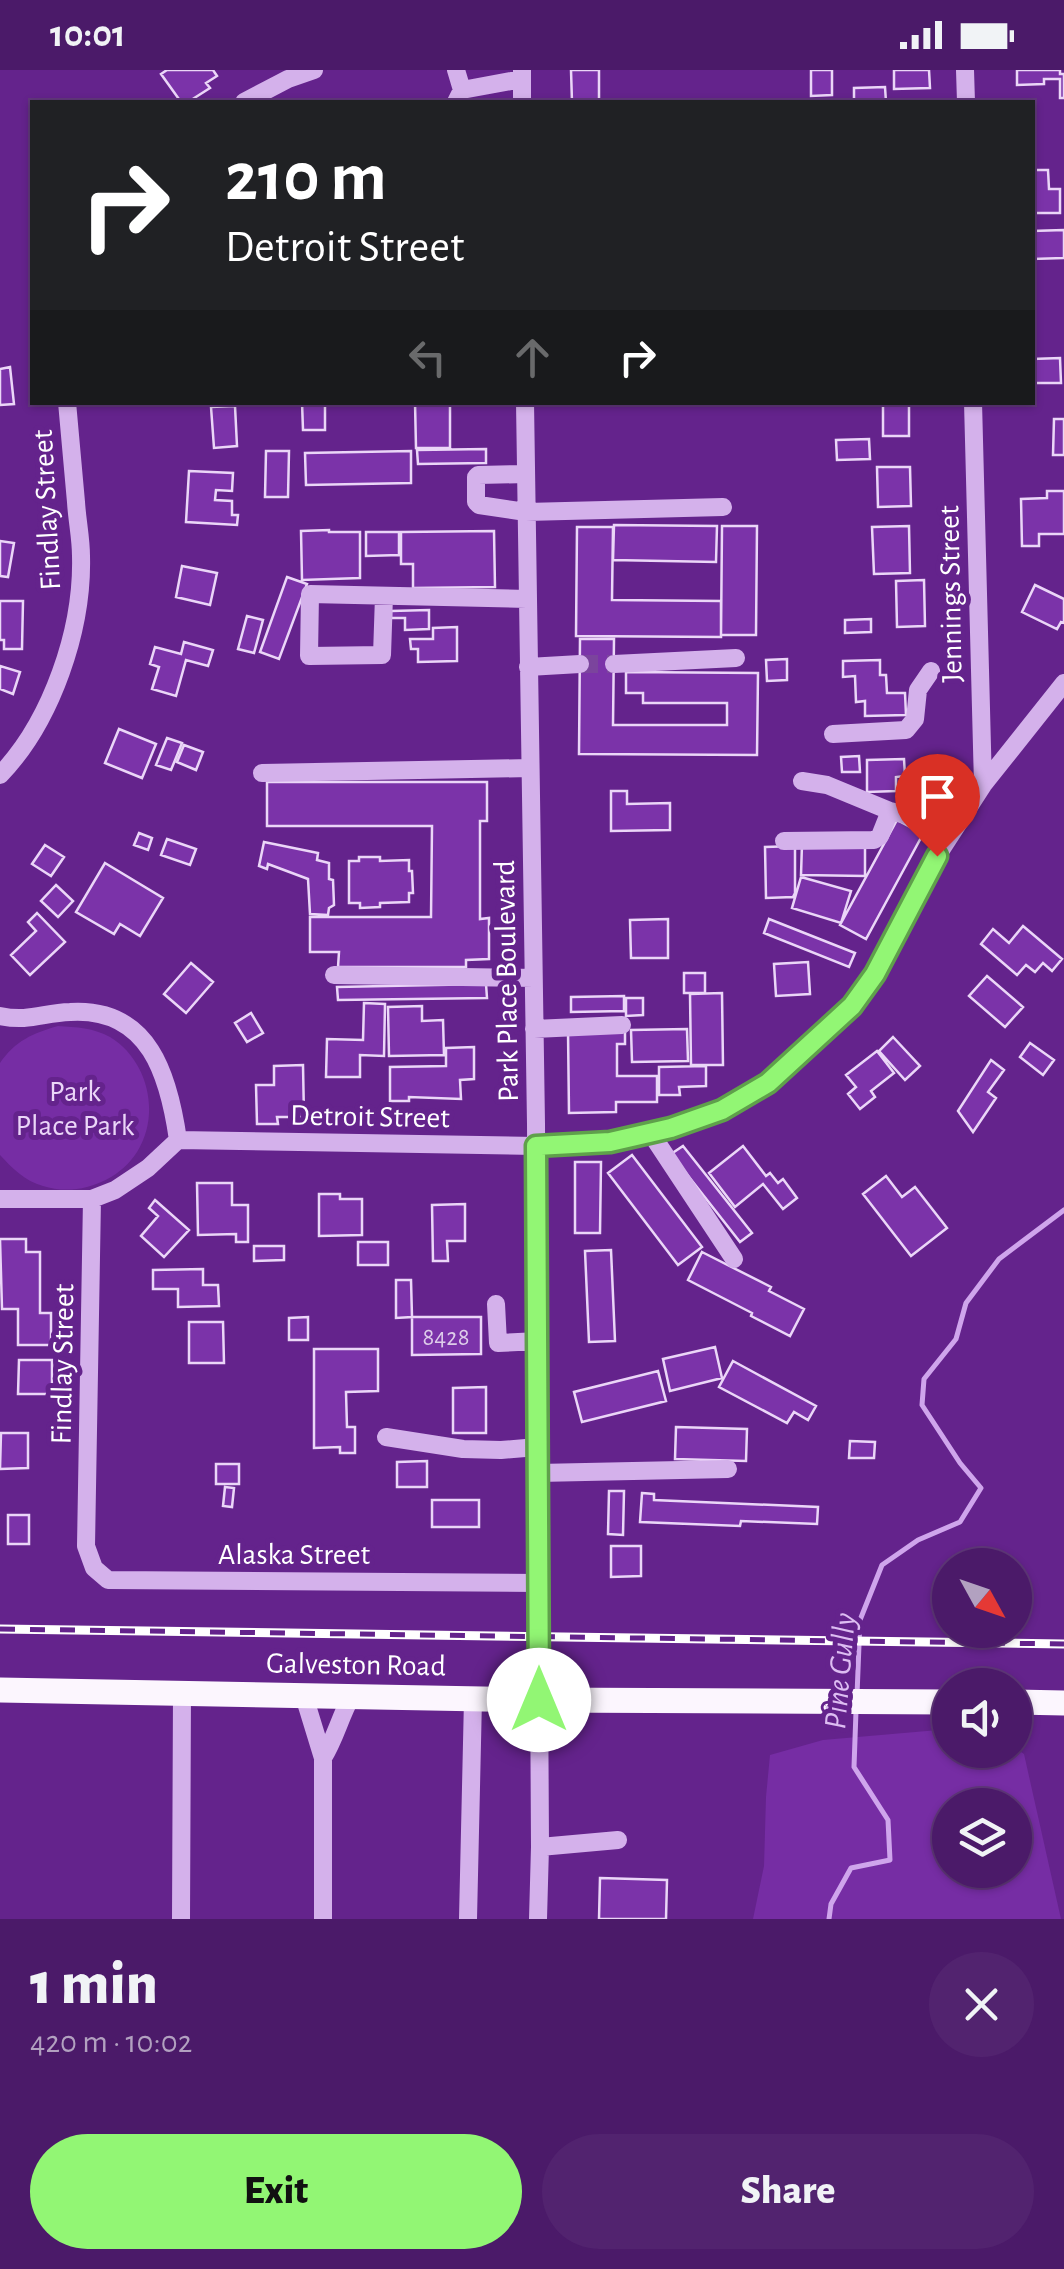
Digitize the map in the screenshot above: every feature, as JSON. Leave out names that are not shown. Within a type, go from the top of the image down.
[{"type":"main road","name":"Galveston Road","points":[[0,1690],[539,1700],[932,1702]]},
{"type":"main road","points":[[1032,1702],[1064,1703]]},
{"type":"street","points":[[247,100],[286,75],[314,70]]},
{"type":"street","points":[[456,70],[459,96],[522,75]]},
{"type":"street","points":[[965,70],[966,100]]},
{"type":"street","name":"Findlay Street","points":[[0,775],[30,734],[50,697],[66,654],[80,592],[82,554],[67,405]]},
{"type":"street","name":"Park Place Boulevard","points":[[525,405],[538,1341],[538,1919]]},
{"type":"street","name":"Jennings Street","points":[[973,405],[982,785]]},
{"type":"street","points":[[526,474],[478,475],[476,502],[526,512],[723,507]]},
{"type":"street","points":[[384,596],[382,655],[309,656],[310,594],[527,599]]},
{"type":"street","points":[[614,664],[736,658]]},
{"type":"street","points":[[528,667],[580,664]]},
{"type":"street","points":[[834,734],[906,730],[915,718],[918,690],[930,671]]},
{"type":"street","name":"Detroit Street","points":[[178,1140],[536,1146],[610,1142],[671,1128],[722,1110],[768,1083],[852,1006],[875,974],[982,785],[1064,683]]},
{"type":"street","points":[[262,773],[530,768]]},
{"type":"street","points":[[802,781],[827,785],[951,834]]},
{"type":"street","points":[[784,841],[874,840],[880,836],[890,811]]},
{"type":"street","points":[[334,975],[534,978]]},
{"type":"street","points":[[0,1016],[26,1019],[84,1013],[116,1019],[132,1028],[160,1064],[172,1099],[178,1140],[148,1168],[115,1190],[92,1199],[0,1199]]},
{"type":"street","points":[[534,1028],[622,1024]]},
{"type":"street","points":[[650,1132],[734,1258]]},
{"type":"street","name":"Findlay Street","points":[[87,1530],[92,1199]]},
{"type":"street","points":[[496,1304],[498,1343],[538,1341]]},
{"type":"street","points":[[386,1437],[463,1449],[538,1447]]},
{"type":"street","points":[[538,1473],[728,1469]]},
{"type":"street","name":"Alaska Street","points":[[87,1530],[86,1546],[94,1568],[108,1580],[538,1583]]},
{"type":"street","points":[[181,1919],[182,1694]]},
{"type":"street","points":[[304,1696],[323,1758],[323,1919]]},
{"type":"street","points":[[323,1758],[351,1696]]},
{"type":"street","points":[[468,1919],[473,1699]]},
{"type":"street","points":[[540,1848],[618,1840]]},
{"type":"green space","name":"Park Place Park","points":[[58,1026],[98,1032],[123,1047],[142,1073],[149,1105],[144,1137],[129,1163],[108,1179],[69,1190],[30,1181],[0,1155],[0,1063],[25,1039]]},
{"type":"green space","points":[[932,1731],[932,1768],[1027,1768],[1032,1788],[932,1788],[932,1888],[1032,1888],[1032,1790],[1061,1919],[753,1919],[764,1866],[770,1755],[823,1740]]},
{"type":"building","points":[[167,70],[213,70],[217,76],[206,83],[210,88],[191,100],[180,100],[161,74]]},
{"type":"building","points":[[571,70],[599,70],[599,100],[572,100]]},
{"type":"building","points":[[811,70],[832,70],[832,95],[811,96]]},
{"type":"building","points":[[894,70],[929,70],[930,88],[894,89]]},
{"type":"building","points":[[1017,70],[1060,70],[1064,74],[1064,98],[1060,98],[1060,79],[1017,85]]},
{"type":"building","points":[[885,87],[886,100],[854,100],[854,88]]},
{"type":"building","points":[[1035,170],[1048,170],[1049,189],[1060,189],[1060,213],[1035,213]]},
{"type":"building","points":[[1064,230],[1064,258],[1035,259],[1035,231]]},
{"type":"building","points":[[1060,358],[1061,383],[1035,383],[1035,359]]},
{"type":"building","points":[[10,367],[14,404],[0,405],[0,369]]},
{"type":"building","points":[[302,405],[325,405],[325,430],[303,430]]},
{"type":"building","points":[[415,405],[450,405],[450,448],[416,448]]},
{"type":"building","points":[[883,405],[909,405],[909,436],[883,436]]},
{"type":"building","points":[[235,406],[237,446],[214,448],[211,407]]},
{"type":"building","points":[[1054,419],[1064,419],[1064,455],[1053,455]]},
{"type":"building","points":[[869,439],[870,459],[837,460],[836,440]]},
{"type":"building","points":[[486,449],[486,463],[418,464],[417,450]]},
{"type":"building","points":[[266,451],[289,451],[288,497],[265,497]]},
{"type":"building","points":[[411,451],[411,483],[306,485],[305,453]]},
{"type":"building","points":[[877,467],[910,467],[911,506],[878,507]]},
{"type":"building","points":[[189,471],[233,473],[232,491],[216,490],[215,500],[232,501],[232,515],[238,515],[237,525],[186,522]]},
{"type":"building","points":[[1047,491],[1064,491],[1064,534],[1039,534],[1039,546],[1022,546],[1021,499],[1047,498]]},
{"type":"building","points":[[614,525],[717,526],[716,562],[613,560]]},
{"type":"building","points":[[722,526],[757,526],[756,635],[721,635]]},
{"type":"building","points":[[909,526],[910,573],[874,574],[872,527]]},
{"type":"building","points":[[577,527],[613,527],[612,600],[721,601],[721,637],[576,636]]},
{"type":"building","points":[[301,531],[360,532],[360,578],[302,580]]},
{"type":"building","points":[[494,531],[495,587],[413,588],[413,564],[401,564],[401,532]]},
{"type":"building","points":[[366,532],[399,532],[399,555],[366,556]]},
{"type":"building","points":[[0,541],[14,543],[8,577],[0,576]]},
{"type":"building","points":[[182,566],[217,573],[210,605],[176,597]]},
{"type":"building","points":[[287,577],[307,584],[279,659],[260,652]]},
{"type":"building","points":[[924,580],[925,626],[897,627],[896,581]]},
{"type":"building","points":[[1035,585],[1064,599],[1064,623],[1057,629],[1022,612]]},
{"type":"building","points":[[0,601],[23,601],[22,649],[4,649],[4,640],[0,640]]},
{"type":"building","points":[[429,610],[429,629],[405,630],[405,618],[391,618],[391,611]]},
{"type":"building","points":[[247,616],[263,620],[254,653],[238,649]]},
{"type":"building","points":[[871,619],[871,632],[845,633],[845,620]]},
{"type":"building","points":[[457,627],[457,661],[418,662],[418,649],[411,649],[410,639],[433,639],[433,628]]},
{"type":"building","points":[[580,639],[614,639],[613,725],[727,725],[727,703],[643,703],[643,693],[626,693],[626,672],[758,673],[757,755],[579,754]]},
{"type":"building","points":[[184,642],[213,650],[208,666],[186,660],[176,696],[152,689],[159,667],[150,664],[155,647],[181,654]]},
{"type":"building","points":[[787,659],[787,680],[767,681],[766,660]]},
{"type":"building","points":[[880,660],[880,675],[886,675],[887,693],[905,693],[906,715],[865,716],[865,701],[856,702],[855,676],[843,677],[843,661]]},
{"type":"building","points":[[0,666],[20,672],[13,694],[0,689]]},
{"type":"building","points":[[119,729],[156,744],[142,778],[105,763]]},
{"type":"building","points":[[167,738],[182,743],[171,770],[156,765]]},
{"type":"building","points":[[184,745],[203,752],[196,770],[177,762]]},
{"type":"building","points":[[859,756],[860,772],[842,772],[841,757]]},
{"type":"building","points":[[904,759],[905,776],[896,777],[896,791],[867,792],[867,760]]},
{"type":"building","points":[[267,782],[487,782],[487,821],[480,821],[480,919],[489,918],[489,959],[466,960],[466,967],[338,967],[339,952],[310,952],[310,917],[431,917],[432,826],[267,826]]},
{"type":"building","points":[[611,791],[627,791],[627,804],[670,803],[670,830],[611,831]]},
{"type":"building","points":[[897,820],[923,834],[866,939],[840,925]]},
{"type":"building","points":[[139,833],[152,838],[148,850],[134,845]]},
{"type":"building","points":[[167,839],[196,849],[190,865],[161,855]]},
{"type":"building","points":[[264,842],[318,853],[317,860],[329,863],[334,905],[328,915],[310,914],[308,879],[268,864],[267,869],[259,866]]},
{"type":"building","points":[[802,844],[865,845],[865,876],[801,875]]},
{"type":"building","points":[[45,845],[64,857],[51,876],[32,864]]},
{"type":"building","points":[[795,846],[793,897],[766,898],[765,847]]},
{"type":"building","points":[[359,857],[409,860],[413,893],[409,893],[409,902],[360,908],[360,903],[349,903],[349,861],[359,861]]},
{"type":"building","points":[[105,863],[163,898],[140,936],[120,924],[114,934],[76,912]]},
{"type":"building","points":[[801,877],[851,891],[841,923],[792,908]]},
{"type":"building","points":[[56,885],[73,901],[58,917],[41,901]]},
{"type":"building","points":[[37,913],[65,942],[30,975],[11,955],[36,931],[28,922]]},
{"type":"building","points":[[668,919],[668,958],[631,958],[630,920]]},
{"type":"building","points":[[769,919],[855,953],[849,967],[764,933]]},
{"type":"building","points":[[1023,926],[1062,959],[1052,971],[1043,963],[1035,972],[1026,965],[1017,975],[981,944],[993,929],[1009,943]]},
{"type":"building","points":[[808,962],[810,994],[776,996],[774,964]]},
{"type":"building","points":[[191,963],[213,982],[186,1013],[164,994]]},
{"type":"building","points":[[684,973],[705,973],[705,993],[684,993]]},
{"type":"building","points":[[987,976],[1023,1007],[1005,1027],[969,996]]},
{"type":"building","points":[[486,984],[487,998],[338,1000],[337,987]]},
{"type":"building","points":[[722,993],[723,1065],[691,1065],[690,994]]},
{"type":"building","points":[[624,996],[624,1011],[571,1012],[571,997]]},
{"type":"building","points":[[626,998],[643,998],[643,1015],[626,1016]]},
{"type":"building","points":[[364,1003],[385,1004],[384,1056],[360,1055],[360,1077],[326,1077],[327,1039],[363,1040]]},
{"type":"building","points":[[422,1006],[422,1021],[443,1020],[444,1055],[389,1056],[388,1007]]},
{"type":"building","points":[[251,1013],[263,1033],[247,1042],[235,1023]]},
{"type":"building","points":[[687,1029],[688,1061],[632,1062],[631,1030]]},
{"type":"building","points":[[625,1030],[625,1044],[617,1044],[617,1076],[657,1076],[657,1102],[616,1102],[616,1112],[569,1113],[568,1031]]},
{"type":"building","points":[[893,1037],[920,1066],[905,1080],[879,1051]]},
{"type":"building","points":[[1030,1043],[1054,1060],[1043,1075],[1020,1057]]},
{"type":"building","points":[[474,1047],[474,1079],[460,1080],[461,1099],[409,1097],[409,1101],[390,1101],[390,1067],[446,1066],[446,1048]]},
{"type":"building","points":[[877,1051],[894,1073],[871,1091],[875,1097],[860,1109],[848,1094],[856,1087],[846,1075]]},
{"type":"building","points":[[991,1060],[1004,1070],[988,1092],[996,1098],[973,1132],[958,1111]]},
{"type":"building","points":[[303,1065],[304,1117],[277,1117],[278,1124],[257,1124],[256,1085],[274,1085],[274,1066]]},
{"type":"building","points":[[706,1066],[706,1086],[679,1087],[680,1095],[659,1095],[659,1067]]},
{"type":"building","points":[[683,1146],[752,1233],[740,1242],[671,1154]]},
{"type":"building","points":[[743,1146],[766,1176],[770,1173],[778,1183],[783,1179],[797,1198],[783,1209],[763,1184],[735,1207],[709,1173]]},
{"type":"building","points":[[632,1155],[702,1247],[678,1265],[608,1173]]},
{"type":"building","points":[[575,1162],[601,1162],[600,1233],[575,1233]]},
{"type":"building","points":[[886,1176],[902,1197],[915,1187],[947,1228],[911,1256],[863,1194]]},
{"type":"building","points":[[197,1183],[232,1183],[232,1205],[248,1205],[248,1242],[236,1242],[236,1234],[198,1235]]},
{"type":"building","points":[[319,1194],[362,1199],[362,1235],[319,1236]]},
{"type":"building","points":[[155,1200],[189,1230],[164,1257],[141,1236],[158,1216],[149,1208]]},
{"type":"building","points":[[465,1204],[465,1241],[447,1241],[448,1261],[433,1261],[432,1205]]},
{"type":"building","points":[[0,1239],[26,1239],[26,1252],[40,1252],[40,1313],[51,1313],[51,1345],[18,1345],[18,1309],[2,1309]]},
{"type":"building","points":[[358,1242],[388,1242],[388,1265],[358,1265]]},
{"type":"building","points":[[254,1246],[284,1246],[284,1260],[254,1261]]},
{"type":"building","points":[[611,1250],[615,1341],[589,1342],[585,1251]]},
{"type":"building","points":[[702,1252],[771,1287],[769,1291],[804,1309],[790,1336],[688,1280]]},
{"type":"building","points":[[203,1269],[203,1285],[218,1285],[219,1306],[178,1307],[178,1289],[153,1289],[153,1270]]},
{"type":"building","points":[[396,1280],[411,1280],[412,1317],[396,1318]]},
{"type":"building","points":[[308,1317],[308,1340],[289,1340],[289,1318]]},
{"type":"building","points":[[412,1317],[481,1317],[481,1354],[412,1355]]},
{"type":"building","points":[[189,1322],[223,1322],[224,1363],[189,1363]]},
{"type":"building","points":[[715,1347],[722,1378],[670,1391],[663,1359]]},
{"type":"building","points":[[314,1349],[378,1349],[378,1391],[346,1392],[347,1427],[355,1427],[355,1453],[340,1453],[340,1447],[314,1448]]},
{"type":"building","points":[[19,1360],[52,1360],[52,1394],[18,1394]]},
{"type":"building","points":[[733,1361],[816,1406],[808,1420],[794,1412],[787,1423],[719,1387]]},
{"type":"building","points":[[658,1371],[666,1401],[582,1422],[574,1392]]},
{"type":"building","points":[[486,1387],[486,1433],[453,1433],[453,1388]]},
{"type":"building","points":[[676,1427],[747,1429],[746,1461],[675,1459]]},
{"type":"building","points":[[1,1433],[28,1433],[28,1468],[0,1469]]},
{"type":"building","points":[[850,1441],[875,1442],[874,1458],[849,1458]]},
{"type":"building","points":[[427,1461],[427,1487],[397,1487],[397,1462]]},
{"type":"building","points":[[216,1464],[239,1464],[239,1484],[216,1484]]},
{"type":"building","points":[[225,1487],[234,1488],[232,1507],[223,1506]]},
{"type":"building","points":[[609,1491],[624,1491],[623,1535],[608,1534]]},
{"type":"building","points":[[642,1493],[654,1494],[654,1500],[818,1507],[817,1524],[640,1522]]},
{"type":"building","points":[[432,1500],[479,1500],[479,1527],[432,1527]]},
{"type":"building","points":[[8,1515],[29,1515],[29,1544],[8,1544]]},
{"type":"building","points":[[611,1546],[641,1546],[641,1576],[611,1577]]},
{"type":"building","points":[[600,1878],[667,1880],[666,1919],[599,1919]]},
{"type":"waterway","name":"Pine Gully","points":[[857,1695],[860,1620],[882,1565],[918,1540],[960,1522],[981,1488],[922,1405],[924,1379],[956,1339],[966,1303],[999,1259],[1064,1210]]},
{"type":"waterway","name":"Pine Gully","points":[[829,1919],[831,1904],[851,1868],[890,1860],[888,1820],[854,1767],[856,1711]]},
{"type":"tunnel","points":[[580,664],[614,664]]},
{"type":"railway","points":[[0,1629],[1064,1644]]},
{"type":"route","points":[[539,1700],[536,1146],[610,1142],[671,1128],[722,1110],[768,1083],[852,1006],[875,974],[937,856]]}]
